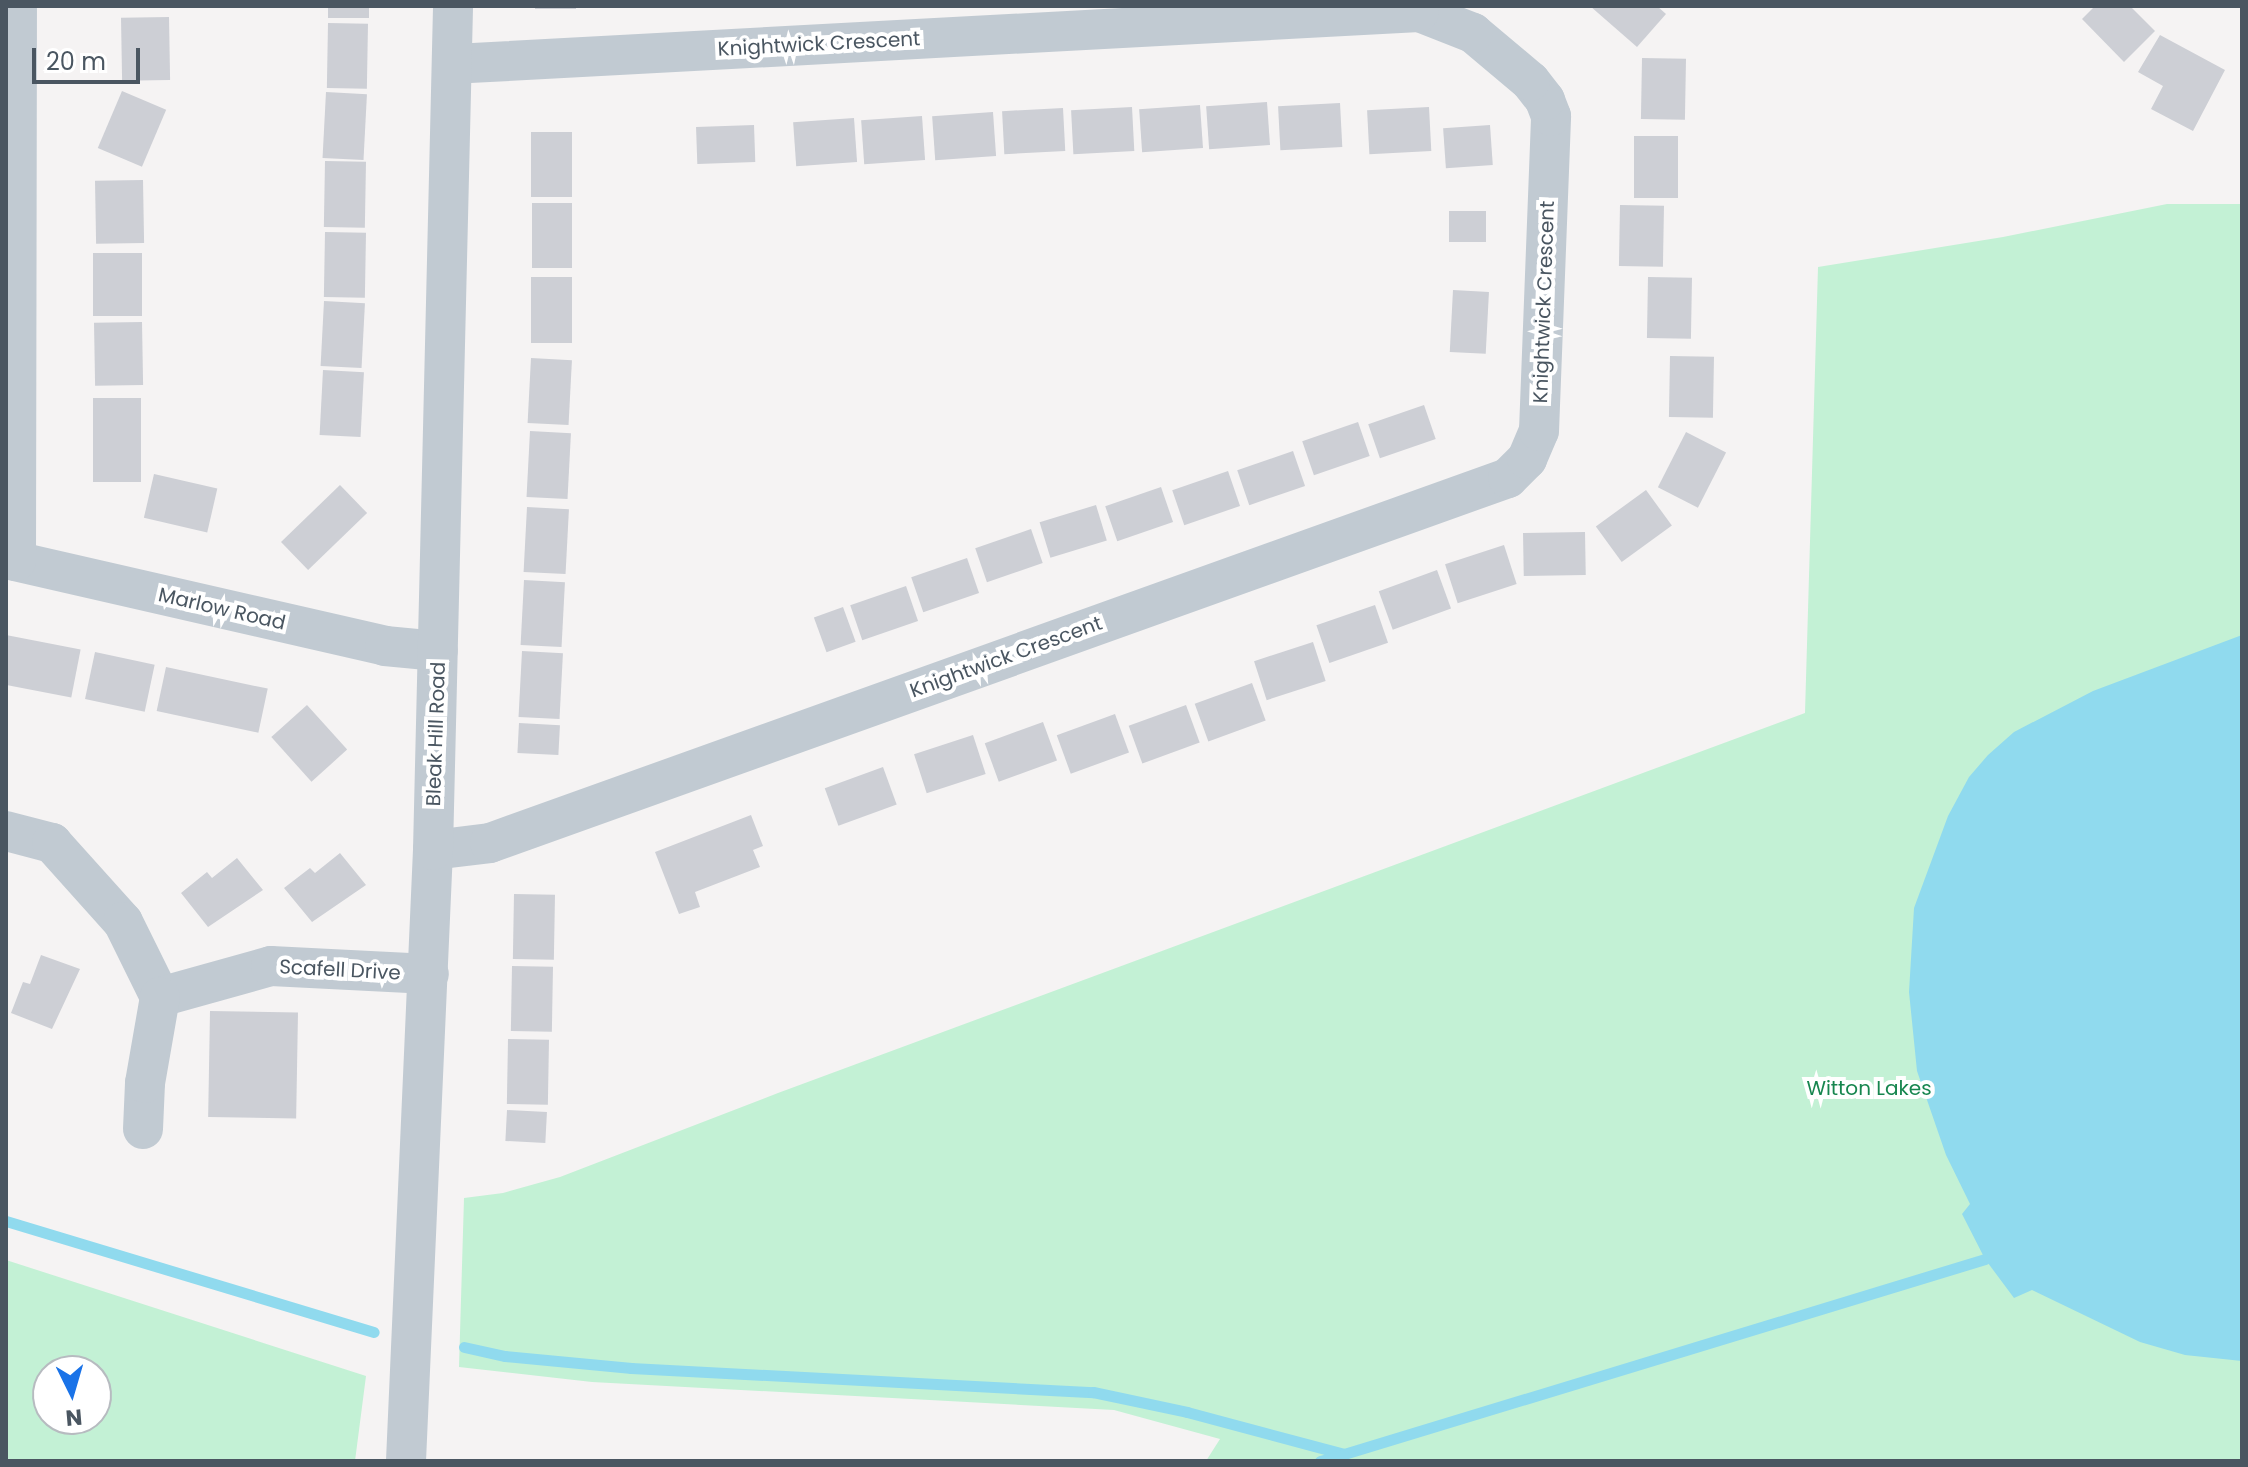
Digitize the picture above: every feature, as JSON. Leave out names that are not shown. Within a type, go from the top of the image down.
[{"type":"street","points":[[11,560],[17,6]]},
{"type":"street","name":"Bleak Hill Road","points":[[406,1461],[429,974],[454,64],[453,6]]},
{"type":"street","name":"Knightwick Crescent","points":[[433,850],[490,843],[1508,478],[1527,459],[1539,431],[1551,116],[1545,100],[1530,81],[1473,33],[1419,12],[454,64]]},
{"type":"street","name":"Marlow Road","points":[[11,560],[385,646],[438,651]]},
{"type":"street","points":[[6,831],[52,843],[123,922],[160,997],[145,1083],[143,1129]]},
{"type":"street","name":"Scafell Drive","points":[[160,997],[271,966],[429,974]]},
{"type":"green space","name":"Witton Lakes","points":[[2167,204],[2242,204],[2242,1461],[1206,1461],[1220,1439],[1114,1410],[592,1382],[459,1367],[464,1198],[503,1193],[560,1177],[778,1093],[1805,713],[1818,267],[2003,237]]},
{"type":"green space","points":[[6,1260],[366,1376],[355,1461],[6,1461]]},
{"type":"water","name":"Witton Lakes","points":[[2242,635],[2242,1361],[2185,1355],[2140,1342],[2032,1290],[2014,1298],[1985,1259],[1962,1214],[1970,1204],[1946,1155],[1917,1071],[1909,992],[1914,908],[1948,816],[1969,777],[1988,755],[2014,732],[2093,691]]},
{"type":"building","points":[[328,6],[369,6],[369,18],[328,18]]},
{"type":"building","points":[[535,6],[576,6],[576,9],[535,9]]},
{"type":"building","points":[[1590,6],[1657,6],[1666,14],[1637,47]]},
{"type":"building","points":[[2095,6],[2130,6],[2155,31],[2124,62],[2082,19]]},
{"type":"building","points":[[169,17],[170,80],[122,81],[121,18]]},
{"type":"building","points":[[328,23],[368,24],[367,89],[327,88]]},
{"type":"building","points":[[2160,35],[2225,70],[2193,131],[2151,109],[2163,86],[2138,72]]},
{"type":"building","points":[[1642,58],[1686,59],[1685,120],[1641,119]]},
{"type":"building","points":[[122,91],[166,110],[142,167],[98,148]]},
{"type":"building","points":[[326,92],[367,94],[363,160],[323,158]]},
{"type":"building","points":[[1267,102],[1270,145],[1209,149],[1206,106]]},
{"type":"building","points":[[1340,103],[1342,147],[1280,150],[1278,106]]},
{"type":"building","points":[[1200,105],[1203,148],[1142,152],[1139,109]]},
{"type":"building","points":[[1132,107],[1134,151],[1073,154],[1071,110]]},
{"type":"building","points":[[1429,107],[1431,151],[1369,154],[1367,110]]},
{"type":"building","points":[[1063,108],[1065,151],[1004,154],[1002,111]]},
{"type":"building","points":[[993,112],[996,156],[935,160],[932,116]]},
{"type":"building","points":[[922,116],[925,160],[864,164],[861,120]]},
{"type":"building","points":[[854,118],[857,162],[796,166],[793,122]]},
{"type":"building","points":[[754,125],[755,162],[697,164],[696,127]]},
{"type":"building","points":[[1490,125],[1493,165],[1446,168],[1443,128]]},
{"type":"building","points":[[531,132],[572,132],[572,197],[531,197]]},
{"type":"building","points":[[1634,136],[1678,136],[1678,198],[1634,198]]},
{"type":"building","points":[[325,161],[366,162],[365,228],[324,227]]},
{"type":"building","points":[[143,180],[144,243],[96,244],[95,181]]},
{"type":"building","points":[[532,203],[572,203],[572,268],[532,268]]},
{"type":"building","points":[[1620,205],[1664,206],[1663,267],[1619,266]]},
{"type":"building","points":[[1449,211],[1486,211],[1486,242],[1449,242]]},
{"type":"building","points":[[325,232],[366,233],[365,298],[324,297]]},
{"type":"building","points":[[93,253],[142,253],[142,316],[93,316]]},
{"type":"building","points":[[531,277],[572,277],[572,343],[531,343]]},
{"type":"building","points":[[1648,277],[1692,278],[1691,339],[1647,338]]},
{"type":"building","points":[[1453,290],[1489,292],[1486,354],[1450,352]]},
{"type":"building","points":[[324,301],[365,303],[362,368],[321,366]]},
{"type":"building","points":[[142,322],[143,385],[95,386],[94,323]]},
{"type":"building","points":[[1670,356],[1714,357],[1713,418],[1669,417]]},
{"type":"building","points":[[531,358],[572,360],[569,425],[528,423]]},
{"type":"building","points":[[323,370],[364,372],[361,437],[320,435]]},
{"type":"building","points":[[93,398],[141,398],[141,482],[93,482]]},
{"type":"building","points":[[1424,405],[1436,439],[1380,458],[1368,424]]},
{"type":"building","points":[[1358,422],[1370,456],[1314,475],[1302,441]]},
{"type":"building","points":[[530,431],[571,433],[567,499],[527,497]]},
{"type":"building","points":[[1686,432],[1726,452],[1698,508],[1658,487]]},
{"type":"building","points":[[1293,451],[1305,486],[1249,505],[1237,470]]},
{"type":"building","points":[[1228,471],[1240,506],[1184,525],[1172,490]]},
{"type":"building","points":[[154,474],[217,489],[207,532],[144,518]]},
{"type":"building","points":[[340,485],[367,513],[308,570],[281,542]]},
{"type":"building","points":[[1161,487],[1173,522],[1117,541],[1105,506]]},
{"type":"building","points":[[1646,490],[1672,526],[1622,562],[1596,526]]},
{"type":"building","points":[[1096,505],[1107,540],[1050,558],[1040,522]]},
{"type":"building","points":[[527,507],[569,509],[566,574],[524,572]]},
{"type":"building","points":[[1031,529],[1043,563],[987,582],[975,548]]},
{"type":"building","points":[[1585,532],[1586,575],[1524,576],[1523,533]]},
{"type":"building","points":[[1504,545],[1517,584],[1458,603],[1445,564]]},
{"type":"building","points":[[967,558],[979,593],[923,612],[911,577]]},
{"type":"building","points":[[1437,570],[1451,609],[1393,630],[1379,591]]},
{"type":"building","points":[[524,580],[565,582],[562,647],[521,645]]},
{"type":"building","points":[[906,586],[918,621],[862,640],[850,605]]},
{"type":"building","points":[[1375,605],[1388,643],[1329,663],[1316,625]]},
{"type":"building","points":[[843,607],[856,642],[827,652],[814,618]]},
{"type":"building","points":[[6,635],[81,650],[71,698],[6,685]]},
{"type":"building","points":[[1313,642],[1326,681],[1267,700],[1254,661]]},
{"type":"building","points":[[522,651],[563,653],[559,719],[519,717]]},
{"type":"building","points":[[95,652],[155,665],[145,712],[85,699]]},
{"type":"building","points":[[166,667],[268,689],[258,733],[157,711]]},
{"type":"building","points":[[1252,683],[1266,721],[1208,741],[1195,704]]},
{"type":"building","points":[[307,705],[347,750],[311,782],[271,737]]},
{"type":"building","points":[[1186,705],[1200,743],[1142,763],[1129,726]]},
{"type":"building","points":[[1115,714],[1129,753],[1071,774],[1057,735]]},
{"type":"building","points":[[1043,722],[1057,761],[999,782],[985,743]]},
{"type":"building","points":[[519,723],[560,725],[558,755],[517,753]]},
{"type":"building","points":[[973,735],[986,774],[927,793],[914,754]]},
{"type":"building","points":[[883,767],[897,805],[838,826],[825,788]]},
{"type":"building","points":[[751,815],[763,846],[753,850],[760,867],[695,892],[700,907],[679,914],[655,852]]},
{"type":"building","points":[[340,853],[366,885],[312,922],[284,888],[310,868],[315,873]]},
{"type":"building","points":[[237,858],[263,890],[208,927],[181,893],[207,872],[212,878]]},
{"type":"building","points":[[514,894],[555,895],[554,960],[513,959]]},
{"type":"building","points":[[41,955],[80,969],[52,1029],[11,1013],[23,982],[30,984]]},
{"type":"building","points":[[512,966],[553,967],[552,1032],[511,1031]]},
{"type":"building","points":[[210,1011],[298,1013],[296,1119],[208,1117]]},
{"type":"building","points":[[508,1039],[549,1040],[548,1105],[507,1104]]},
{"type":"building","points":[[507,1110],[547,1112],[545,1143],[505,1141]]},
{"type":"waterway","points":[[6,1221],[374,1332]]},
{"type":"waterway","points":[[464,1347],[505,1356],[631,1368],[1093,1392],[1187,1412],[1344,1454],[1985,1259]]},
{"type":"waterway","points":[[1320,1461],[1343,1455]]}]
